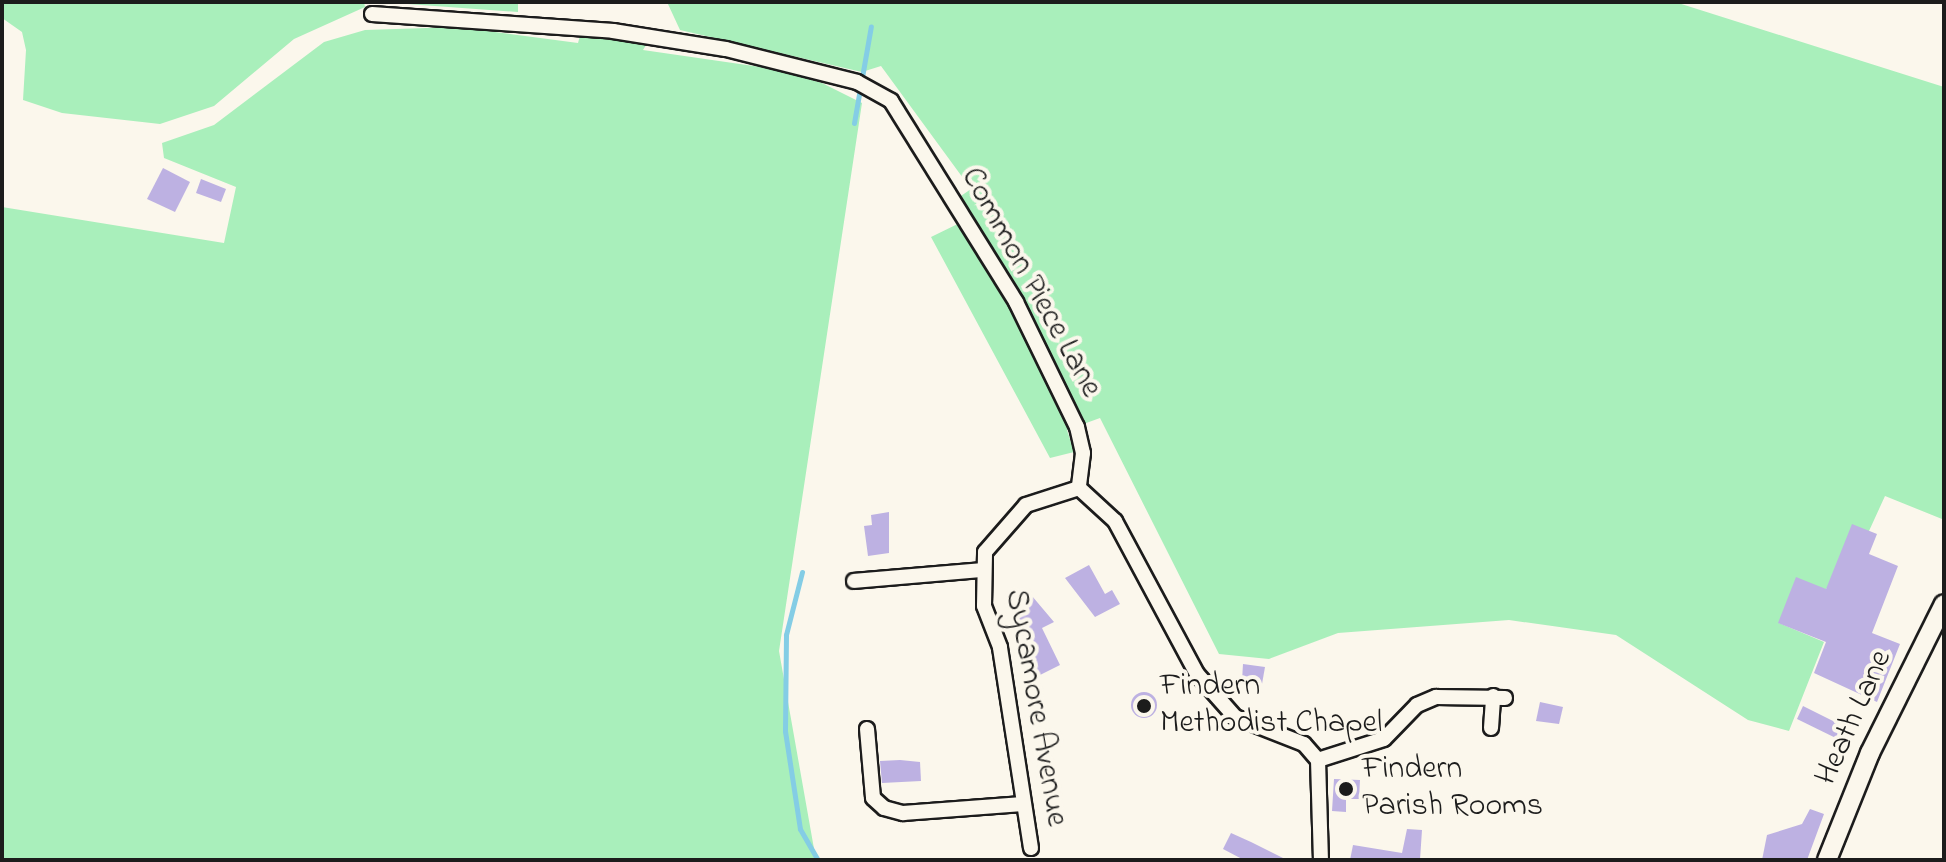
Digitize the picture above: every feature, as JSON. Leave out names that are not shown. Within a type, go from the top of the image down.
[{"type":"street","name":"Common Piece Lane","points":[[372,14],[613,31],[726,49],[864,85],[891,101],[923,144],[1016,302],[1077,427],[1083,453],[1079,488]]},
{"type":"street","name":"Sycamore Avenue","points":[[1031,848],[1000,647],[984,606],[985,552],[1010,517],[1026,505],[1079,488]]},
{"type":"street","points":[[1079,488],[1115,521],[1197,674],[1235,717],[1304,744],[1318,760],[1321,860]]},
{"type":"street","points":[[854,581],[983,570]]},
{"type":"street","name":"Heath Lane","points":[[1827,860],[1870,753],[1944,604]]},
{"type":"street","points":[[1318,760],[1384,739],[1417,705],[1436,697],[1499,697],[1491,728]]},
{"type":"street","points":[[867,729],[873,798],[884,808],[903,813],[1023,804]]},
{"type":"green space","points":[[2,2],[364,2],[365,7],[294,39],[214,106],[160,124],[62,113],[23,100],[26,50],[22,32],[2,18]]},
{"type":"green space","points":[[380,2],[518,2],[518,12]]},
{"type":"green space","points":[[667,2],[1675,2],[1944,87],[1944,545],[1942,519],[1885,496],[1869,531],[1826,589],[1779,623],[1824,642],[1789,731],[1748,720],[1616,635],[1509,620],[1338,633],[1269,659],[1219,654],[1100,418],[1067,430],[1074,452],[1050,458],[931,237],[972,217],[958,198],[971,189],[881,66],[862,72],[680,30]]},
{"type":"green space","points":[[457,27],[578,43],[582,28],[651,37],[643,50],[774,69],[822,83],[862,103],[779,651],[816,860],[2,860],[2,207],[224,243],[236,187],[164,158],[162,143],[214,125],[324,42],[365,30]]},
{"type":"building","points":[[163,168],[190,182],[175,212],[147,199]]},
{"type":"building","points":[[201,179],[226,189],[221,202],[196,193]]},
{"type":"building","points":[[889,512],[889,553],[868,556],[864,526],[872,525],[871,515]]},
{"type":"building","points":[[1852,524],[1877,534],[1869,554],[1898,566],[1872,633],[1900,644],[1877,702],[1814,673],[1826,642],[1778,623],[1796,577],[1826,589]]},
{"type":"building","points":[[1089,565],[1105,594],[1112,590],[1120,604],[1095,617],[1065,578]]},
{"type":"building","points":[[1032,596],[1054,622],[1042,628],[1060,665],[1038,676],[1010,606]]},
{"type":"building","points":[[1243,664],[1265,667],[1262,684],[1242,681]]},
{"type":"building","name":"Findern Methodist Chapel","points":[[1144,692],[1153,696],[1157,705],[1153,714],[1144,718],[1135,714],[1131,705],[1135,696]]},
{"type":"building","points":[[1540,702],[1563,707],[1559,724],[1536,721]]},
{"type":"building","points":[[1803,706],[1855,732],[1848,744],[1797,719]]},
{"type":"building","points":[[880,761],[920,762],[921,781],[882,783]]},
{"type":"building","name":"Findern Parish Rooms","points":[[1334,779],[1360,780],[1359,799],[1346,799],[1346,812],[1332,811]]},
{"type":"building","points":[[1810,809],[1824,814],[1807,860],[1762,860],[1767,835],[1802,824]]},
{"type":"building","points":[[1407,829],[1422,830],[1420,860],[1350,860],[1353,845],[1402,853]]},
{"type":"building","points":[[1231,833],[1287,860],[1244,860],[1223,849]]},
{"type":"waterway","points":[[854,123],[871,26]]},
{"type":"waterway","points":[[802,572],[786,635],[785,731],[800,829],[818,860]]},
{"type":"place","name":"Findern Methodist Chapel","points":[[1144,706]]},
{"type":"place","name":"Findern Parish Rooms","points":[[1346,789]]}]
